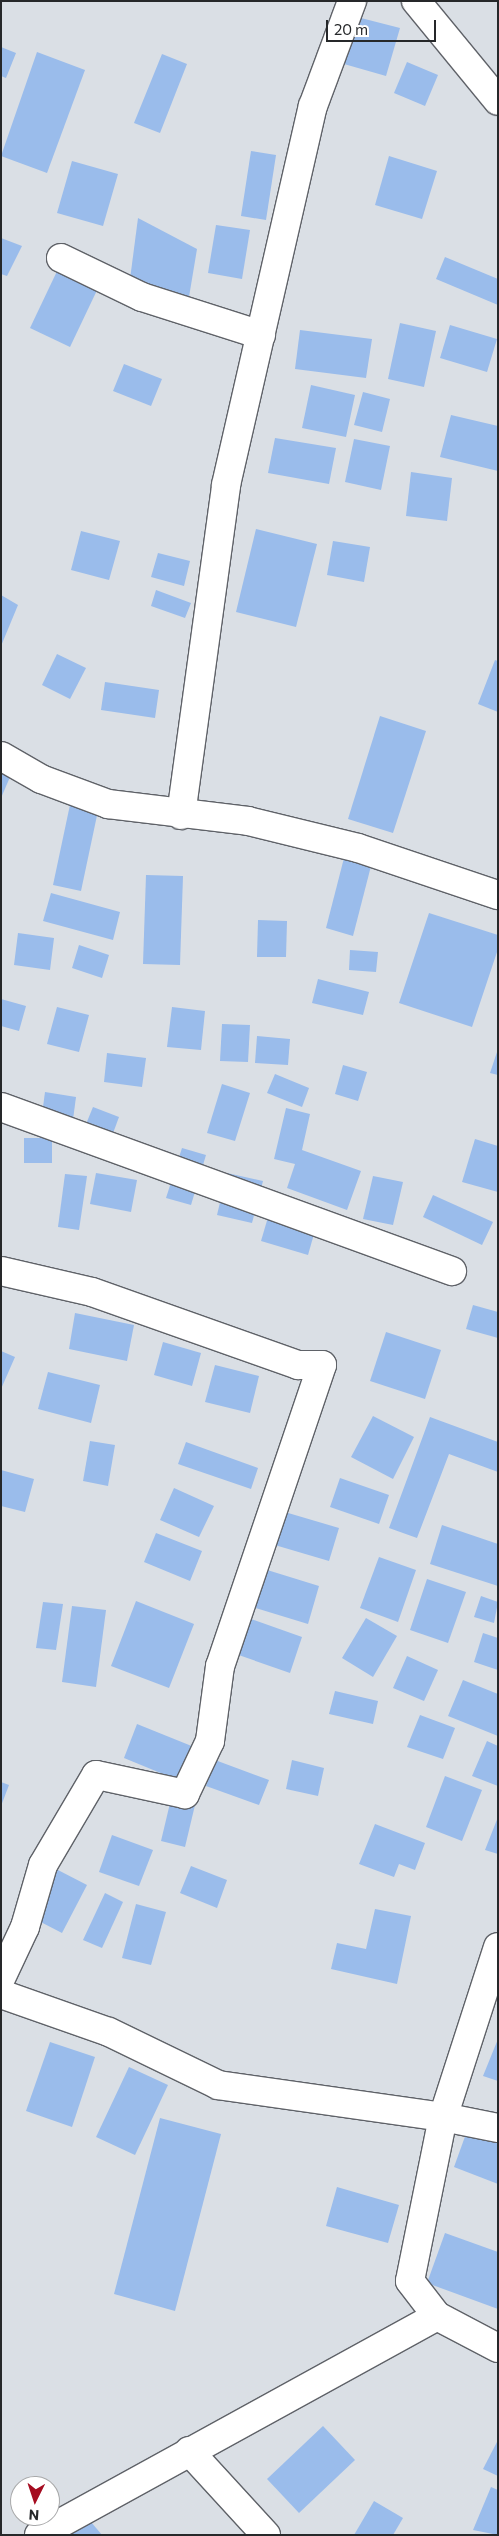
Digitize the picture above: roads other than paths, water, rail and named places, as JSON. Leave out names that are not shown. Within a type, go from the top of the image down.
[{"type":"street","points":[[181,815],[226,485],[312,106],[352,1]]},
{"type":"street","points":[[416,1],[498,101]]},
{"type":"street","points":[[60,258],[142,297],[261,335]]},
{"type":"street","points":[[1,756],[41,779],[108,804],[181,815],[248,821],[358,848],[498,894]]},
{"type":"street","points":[[1,1107],[452,1271]]},
{"type":"street","points":[[1,1271],[92,1292],[298,1365],[322,1365],[220,1666],[210,1741],[185,1794],[96,1776],[43,1865],[25,1926],[1,1978]]},
{"type":"street","points":[[498,1947],[443,2117],[410,2281],[437,2316],[498,2348]]},
{"type":"street","points":[[1,1994],[109,2032],[218,2085],[443,2117],[498,2128]]},
{"type":"street","points":[[39,2535],[437,2316]]},
{"type":"street","points":[[189,2451],[266,2535]]}]
